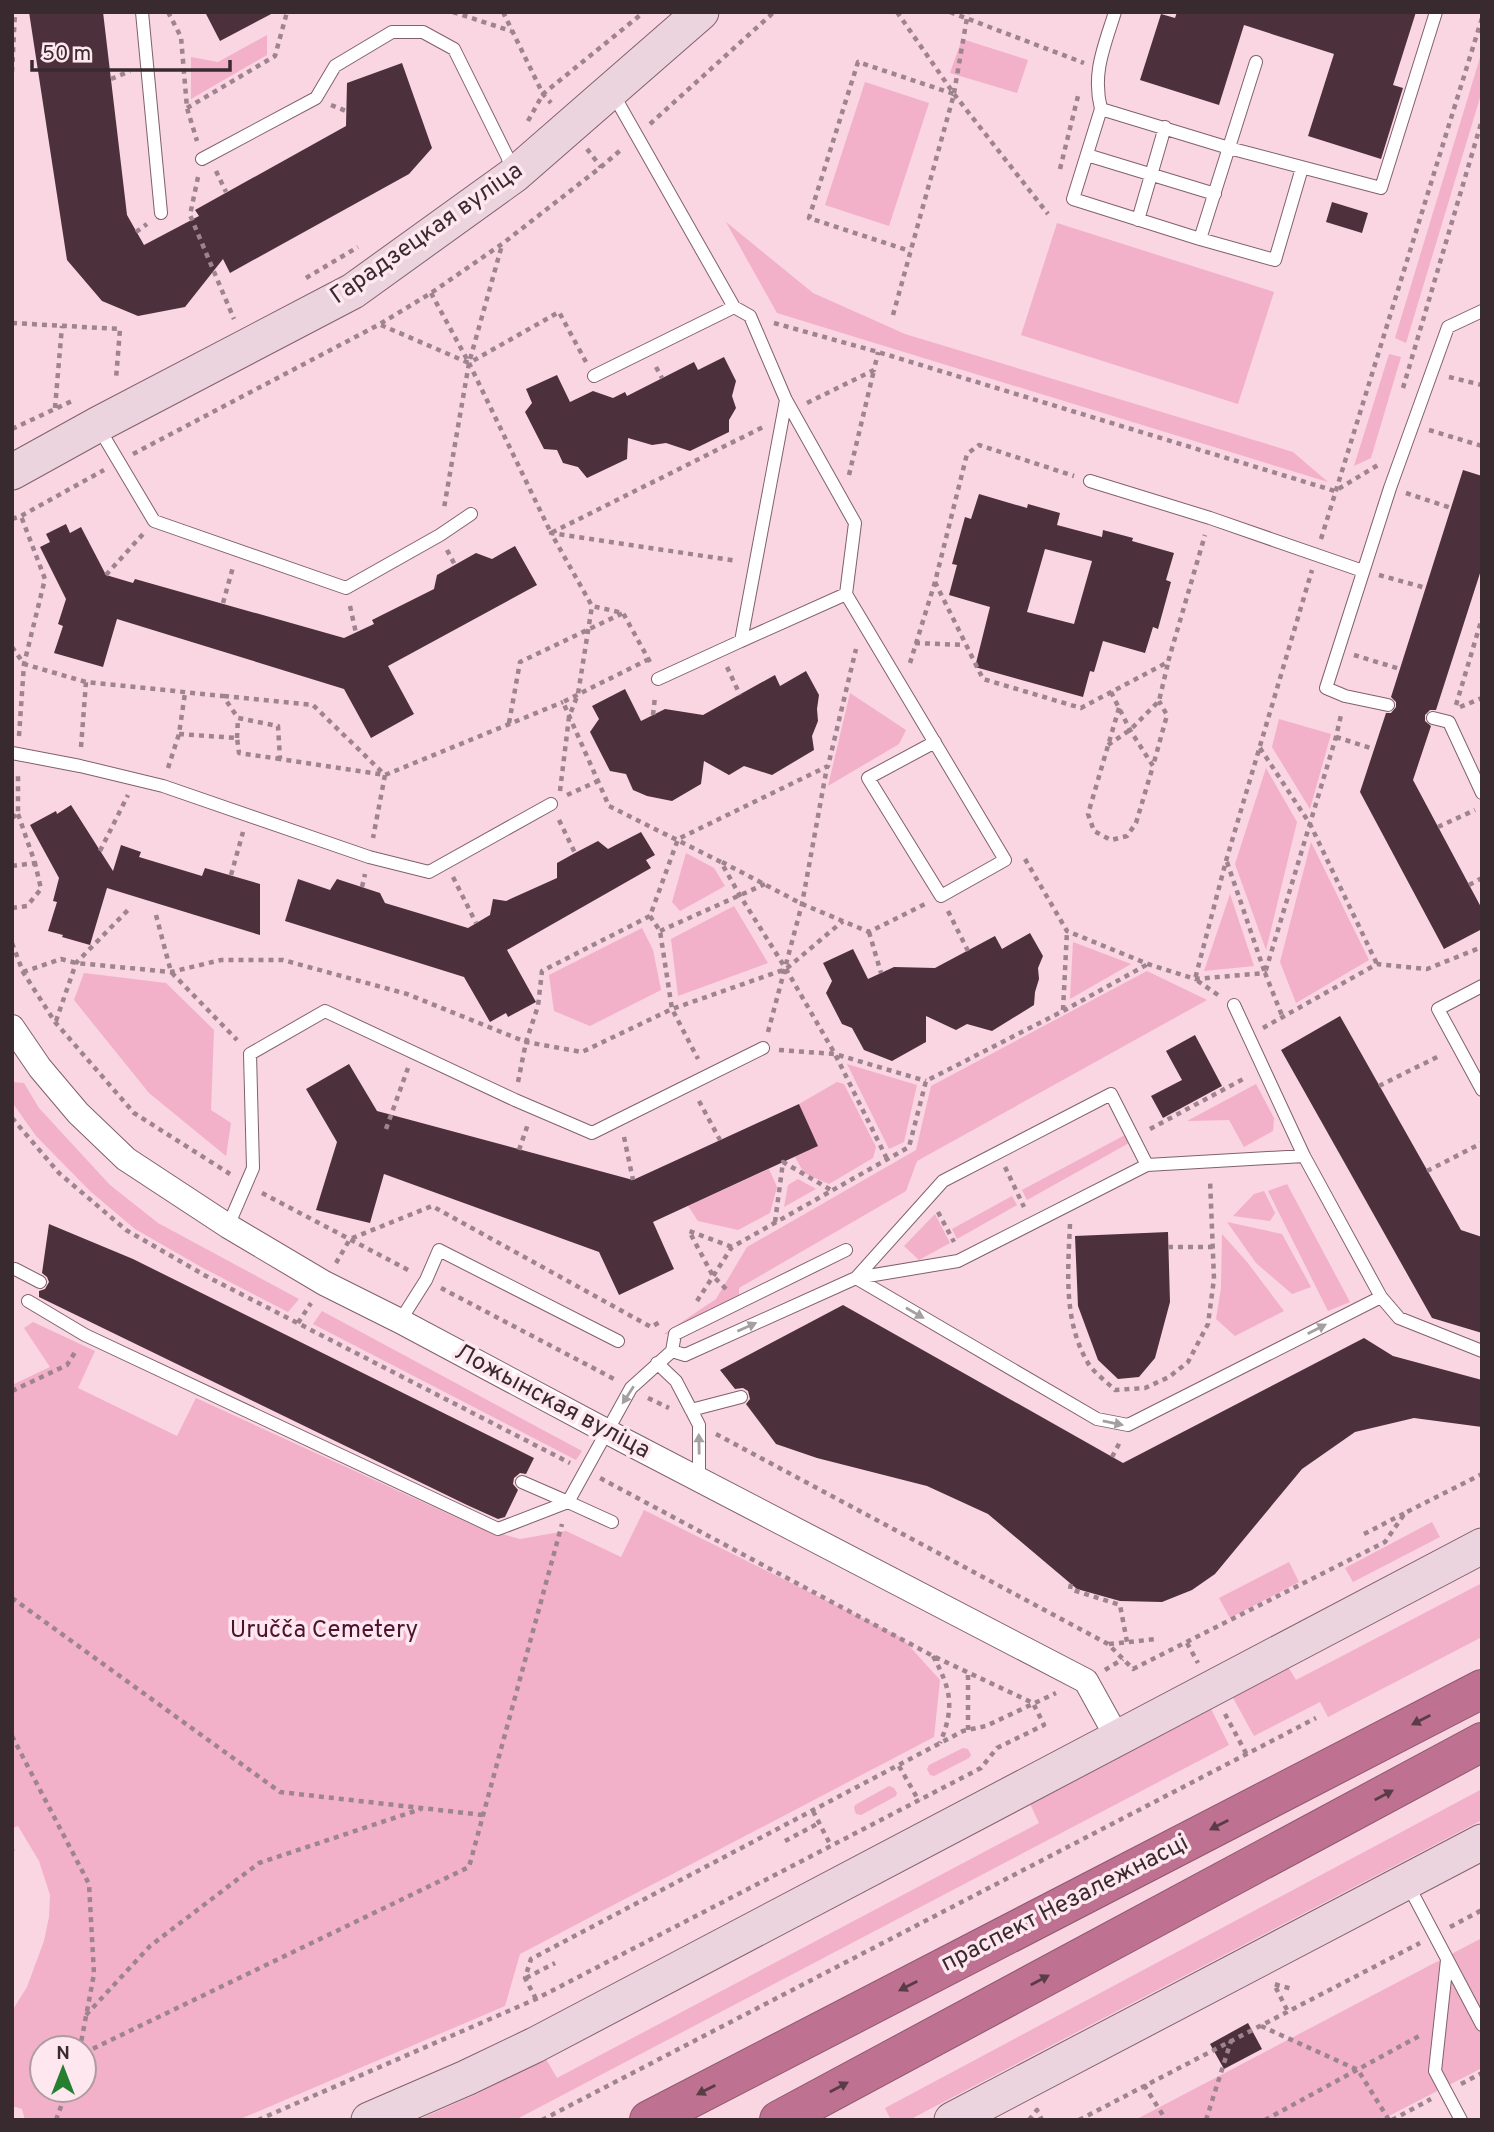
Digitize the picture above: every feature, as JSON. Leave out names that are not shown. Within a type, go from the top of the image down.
[{"type":"highway","name":"праспект Незалежнасці","points":[[649,2120],[1482,1689]]},
{"type":"highway","points":[[779,2120],[1482,1742]]},
{"type":"main road","name":"Гарадзецкая вуліца","points":[[22,463],[88,411],[353,291],[511,166],[611,92],[701,12]]},
{"type":"main road","points":[[369,2120],[535,2045],[1482,1546]]},
{"type":"main road","points":[[952,2120],[1482,1842]]},
{"type":"street","name":"Ложынская вуліца","points":[[12,1027],[40,1068],[70,1104],[126,1159],[228,1226],[324,1283],[1086,1681],[1117,1737]]},
{"type":"lane","points":[[142,12],[161,213]]},
{"type":"lane","points":[[1115,12],[1098,68],[1096,90],[1101,109],[1073,199],[1275,260],[1302,168]]},
{"type":"lane","points":[[1101,109],[1229,148],[1381,188],[1436,12]]},
{"type":"lane","points":[[202,159],[316,98],[335,66],[392,32],[423,32],[454,49],[511,166]]},
{"type":"lane","points":[[1200,239],[1256,62]]},
{"type":"lane","points":[[611,92],[734,307],[750,316],[787,409],[855,523],[846,594],[935,741],[1005,860],[941,896],[868,778],[935,741]]},
{"type":"lane","points":[[1138,220],[1165,127]]},
{"type":"lane","points":[[1087,155],[1215,194]]},
{"type":"lane","points":[[594,376],[734,307]]},
{"type":"lane","points":[[1388,705],[1345,696],[1326,688],[1392,483],[1447,327],[1482,311]]},
{"type":"lane","points":[[741,641],[787,409]]},
{"type":"lane","points":[[88,411],[154,521],[346,588],[440,535],[471,514]]},
{"type":"lane","points":[[1090,481],[1363,570]]},
{"type":"lane","points":[[657,679],[846,594]]},
{"type":"lane","points":[[1433,718],[1448,722],[1482,793]]},
{"type":"lane","points":[[15,753],[163,786],[369,858],[429,872],[551,804]]},
{"type":"lane","points":[[1482,986],[1438,1009],[1482,1090]]},
{"type":"lane","points":[[1234,1005],[1304,1156],[1381,1297],[1399,1318],[1482,1351]]},
{"type":"lane","points":[[228,1226],[253,1168],[250,1054],[325,1011],[514,1100],[592,1133],[763,1048]]},
{"type":"lane","points":[[856,1278],[943,1181],[1111,1094],[1147,1165]]},
{"type":"lane","points":[[672,1351],[685,1355],[856,1278],[958,1261],[1147,1165],[1304,1156]]},
{"type":"lane","points":[[400,1321],[426,1280],[439,1250],[618,1341]]},
{"type":"lane","points":[[28,1301],[85,1335],[498,1529],[568,1502],[631,1388],[672,1351],[675,1334],[846,1251]]},
{"type":"lane","points":[[15,1269],[40,1282]]},
{"type":"lane","points":[[856,1278],[1097,1419],[1128,1425],[1381,1297]]},
{"type":"lane","points":[[657,1363],[676,1381],[699,1424],[699,1480]]},
{"type":"lane","points":[[691,1410],[741,1397]]},
{"type":"lane","points":[[522,1482],[612,1522]]},
{"type":"lane","points":[[1406,1882],[1482,2025]]},
{"type":"lane","points":[[1447,1960],[1434,2071],[1461,2120]]},
{"type":"path","points":[[12,72],[15,12]]},
{"type":"path","points":[[187,108],[275,56],[287,12]]},
{"type":"path","points":[[453,12],[512,31]]},
{"type":"path","points":[[503,12],[543,94]]},
{"type":"path","points":[[511,166],[543,94],[644,12]]},
{"type":"path","points":[[897,12],[954,94],[1048,214],[1052,201]]},
{"type":"path","points":[[950,12],[967,15],[1098,68]]},
{"type":"path","points":[[892,315],[954,94],[967,15]]},
{"type":"path","points":[[1195,979],[1226,861],[1335,491],[1482,18]]},
{"type":"path","points":[[910,251],[809,218],[858,62],[954,94]]},
{"type":"path","points":[[1058,177],[1079,91],[1096,90]]},
{"type":"path","points":[[1403,389],[1482,120]]},
{"type":"path","points":[[304,279],[364,243]]},
{"type":"path","points":[[440,535],[468,363],[502,244]]},
{"type":"path","points":[[431,293],[551,533],[592,606],[578,694],[569,717],[559,799],[598,781]]},
{"type":"path","points":[[468,363],[559,312],[594,376]]},
{"type":"path","points":[[223,325],[246,314]]},
{"type":"path","points":[[750,316],[878,352],[1335,491],[1380,464],[1392,483],[1451,508]]},
{"type":"path","points":[[12,323],[121,329],[116,379]]},
{"type":"path","points":[[380,324],[468,363]]},
{"type":"path","points":[[55,409],[62,326]]},
{"type":"path","points":[[843,502],[878,352]]},
{"type":"path","points":[[551,533],[787,409],[874,370]]},
{"type":"path","points":[[1430,372],[1482,386]]},
{"type":"path","points":[[104,385],[128,373]]},
{"type":"path","points":[[12,429],[55,409],[88,411]]},
{"type":"path","points":[[1412,426],[1482,446]]},
{"type":"path","points":[[903,653],[910,664],[935,582],[967,454],[979,445],[1090,481]]},
{"type":"path","points":[[12,908],[27,906],[41,889],[18,814],[15,753],[24,664],[45,579],[21,516]]},
{"type":"path","points":[[1107,746],[1130,730],[1159,701],[1210,518]]},
{"type":"path","points":[[106,575],[154,521]]},
{"type":"path","points":[[551,533],[755,564]]},
{"type":"path","points":[[223,603],[237,550]]},
{"type":"path","points":[[1363,570],[1426,588]]},
{"type":"path","points":[[935,582],[983,679],[1081,708],[1168,662]]},
{"type":"path","points":[[346,588],[356,633]]},
{"type":"path","points":[[592,606],[623,613],[657,679]]},
{"type":"path","points":[[509,724],[520,662],[623,613]]},
{"type":"path","points":[[1455,709],[1482,618]]},
{"type":"path","points":[[863,621],[828,766],[802,904],[763,1048],[835,1054],[926,1081],[1063,1011],[1147,964]]},
{"type":"path","points":[[915,643],[965,645]]},
{"type":"path","points":[[12,647],[24,664],[86,682],[313,705],[385,775]]},
{"type":"path","points":[[1338,650],[1400,669]]},
{"type":"path","points":[[719,651],[740,695]]},
{"type":"path","points":[[223,696],[238,718],[239,753],[385,775],[563,702],[649,659]]},
{"type":"path","points":[[80,766],[86,682]]},
{"type":"path","points":[[1111,692],[1130,730],[1153,766]]},
{"type":"path","points":[[163,786],[179,734],[186,693]]},
{"type":"path","points":[[1265,973],[1336,737],[1345,696]]},
{"type":"path","points":[[1119,708],[1088,814],[1094,831],[1111,840],[1127,836],[1136,823],[1167,715],[1159,701]]},
{"type":"path","points":[[563,702],[610,806],[802,904],[869,932],[941,896],[968,951]]},
{"type":"path","points":[[238,718],[278,726],[280,759]]},
{"type":"path","points":[[179,734],[237,738]]},
{"type":"path","points":[[1336,737],[1374,750]]},
{"type":"path","points":[[1260,748],[1310,824],[1377,964]]},
{"type":"path","points":[[514,1100],[526,1042],[538,1006],[542,971],[650,916],[678,839],[828,766]]},
{"type":"path","points":[[369,858],[385,775]]},
{"type":"path","points":[[100,851],[136,779]]},
{"type":"path","points":[[551,804],[575,853]]},
{"type":"path","points":[[1438,827],[1482,807]]},
{"type":"path","points":[[12,818],[18,814]]},
{"type":"path","points":[[231,876],[248,816]]},
{"type":"path","points":[[1019,849],[1067,931],[1063,1011]]},
{"type":"path","points":[[1226,861],[1283,1018]]},
{"type":"path","points":[[446,862],[476,923]]},
{"type":"path","points":[[722,862],[835,1054],[887,1159]]},
{"type":"path","points":[[12,866],[35,863]]},
{"type":"path","points":[[1469,885],[1482,878]]},
{"type":"path","points":[[660,932],[766,884]]},
{"type":"path","points":[[55,1022],[76,963],[129,909]]},
{"type":"path","points":[[156,915],[172,972],[250,1054]]},
{"type":"path","points":[[650,916],[660,932],[672,1009],[707,1075]]},
{"type":"path","points":[[23,972],[61,959],[76,963],[172,972],[221,960],[284,960],[407,994],[526,1042],[582,1052],[672,1009],[786,969],[843,921]]},
{"type":"path","points":[[1067,931],[1147,964],[1195,979],[1234,1005]]},
{"type":"path","points":[[869,932],[881,973]]},
{"type":"path","points":[[12,943],[23,972],[55,1022],[134,1114],[247,1184],[1108,1644],[1133,1669],[1385,1542],[1405,1513]]},
{"type":"path","points":[[1249,1035],[1377,964],[1427,969],[1482,947]]},
{"type":"path","points":[[1195,979],[1265,973]]},
{"type":"path","points":[[1379,1086],[1458,1046]]},
{"type":"path","points":[[386,1129],[414,1053]]},
{"type":"path","points":[[1133,1138],[1264,1068]]},
{"type":"path","points":[[695,1304],[732,1247],[909,1147],[926,1081]]},
{"type":"path","points":[[690,1083],[720,1140]]},
{"type":"path","points":[[519,1150],[534,1108]]},
{"type":"path","points":[[12,1118],[59,1173],[126,1230],[206,1276],[585,1470],[933,1656],[1033,1703],[1044,1725],[996,1748],[981,1768],[536,1999],[258,2120]]},
{"type":"path","points":[[620,1119],[633,1180]]},
{"type":"path","points":[[1427,1171],[1482,1143]]},
{"type":"path","points":[[998,1152],[1032,1223]]},
{"type":"path","points":[[1072,1202],[1068,1275],[1073,1327],[1089,1365],[1115,1390],[1145,1388],[1169,1377],[1188,1362],[1208,1324],[1214,1279],[1209,1161]]},
{"type":"path","points":[[775,1222],[783,1162],[831,1190]]},
{"type":"path","points":[[930,1196],[962,1258]]},
{"type":"path","points":[[298,1323],[350,1240],[432,1206],[651,1327],[662,1321]]},
{"type":"path","points":[[720,1283],[713,1276],[689,1231],[732,1247]]},
{"type":"path","points":[[1168,1247],[1213,1247]]},
{"type":"path","points":[[12,1391],[67,1366],[85,1335]]},
{"type":"path","points":[[1364,1534],[1482,1474]]},
{"type":"path","points":[[98,2046],[469,1867],[568,1502]]},
{"type":"path","points":[[1071,1584],[1070,1589],[1120,1605],[1127,1642]]},
{"type":"path","points":[[12,1598],[280,1793],[483,1815]]},
{"type":"path","points":[[1108,1644],[1157,1639]]},
{"type":"path","points":[[1186,1643],[1198,1664]]},
{"type":"path","points":[[933,1656],[950,1696],[940,1744]]},
{"type":"path","points":[[968,1674],[968,1730]]},
{"type":"path","points":[[536,1999],[525,1978],[531,1959],[940,1744],[1033,1703]]},
{"type":"path","points":[[1224,1712],[1247,1755]]},
{"type":"path","points":[[542,2120],[1316,1718]]},
{"type":"path","points":[[12,1736],[89,1884],[94,1974],[83,2034]]},
{"type":"path","points":[[899,1766],[919,1801]]},
{"type":"path","points":[[86,2015],[150,1946],[258,1863],[424,1808]]},
{"type":"path","points":[[813,1811],[831,1846]]},
{"type":"path","points":[[785,1841],[820,1823]]},
{"type":"path","points":[[1079,2120],[1482,1910]]},
{"type":"path","points":[[525,1978],[555,1963]]},
{"type":"path","points":[[1287,2010],[1274,1984],[1292,1989]]},
{"type":"path","points":[[1260,2025],[1358,2070],[1389,2120]]},
{"type":"path","points":[[1265,2120],[1440,2025]]},
{"type":"path","points":[[1206,2120],[1231,2042]]},
{"type":"path","points":[[1144,2085],[1166,2120]]},
{"type":"path","points":[[1029,2120],[1037,2110],[1042,2120]]},
{"type":"green space","points":[[267,35],[267,55],[191,99],[191,57],[218,62]]},
{"type":"green space","points":[[962,39],[1028,60],[1017,93],[950,73]]},
{"type":"green space","points":[[1482,51],[1482,91],[1406,343],[1395,338]]},
{"type":"green space","points":[[865,82],[929,103],[889,226],[825,205]]},
{"type":"green space","points":[[726,222],[813,293],[905,334],[1293,452],[1328,482],[777,313]]},
{"type":"green space","points":[[1057,223],[1274,292],[1238,404],[1021,335]]},
{"type":"green space","points":[[1389,354],[1401,357],[1371,458],[1354,466]]},
{"type":"green space","points":[[850,693],[906,730],[899,744],[828,786]]},
{"type":"green space","points":[[1279,719],[1331,734],[1310,809],[1272,747]]},
{"type":"green space","points":[[1266,768],[1297,822],[1266,950],[1235,864]]},
{"type":"green space","points":[[1311,842],[1369,960],[1296,1003],[1280,962]]},
{"type":"green space","points":[[686,853],[714,868],[725,886],[680,911],[672,902]]},
{"type":"green space","points":[[1230,894],[1254,966],[1204,971]]},
{"type":"green space","points":[[734,906],[768,963],[678,996],[671,939]]},
{"type":"green space","points":[[642,928],[653,950],[661,990],[590,1026],[554,1011],[549,975]]},
{"type":"green space","points":[[1073,942],[1131,964],[1070,999]]},
{"type":"green space","points":[[1147,971],[1207,1000],[917,1161],[906,1191],[739,1288],[739,1297],[678,1334],[664,1334],[716,1299],[747,1247],[916,1150],[931,1086]]},
{"type":"green space","points":[[84,973],[166,983],[214,1030],[211,1110],[231,1123],[226,1156],[149,1093],[74,1000]]},
{"type":"green space","points":[[847,1064],[917,1085],[904,1142],[889,1149]]},
{"type":"green space","points":[[12,1082],[24,1083],[39,1108],[110,1185],[158,1223],[299,1299],[288,1312],[135,1229],[90,1191],[36,1136],[12,1102]]},
{"type":"green space","points":[[837,1082],[844,1084],[876,1147],[873,1158],[829,1184],[804,1173],[795,1157],[818,1146],[799,1104]]},
{"type":"green space","points":[[1256,1084],[1274,1118],[1273,1131],[1244,1147],[1229,1120],[1187,1121]]},
{"type":"green space","points":[[1125,1135],[1129,1143],[1027,1200],[1022,1190]]},
{"type":"green space","points":[[769,1169],[777,1187],[770,1213],[738,1230],[698,1221],[688,1206]]},
{"type":"green space","points":[[798,1179],[816,1189],[784,1207],[788,1185]]},
{"type":"green space","points":[[1287,1184],[1350,1302],[1328,1311],[1268,1191]]},
{"type":"green space","points":[[1264,1191],[1275,1213],[1270,1221],[1233,1216],[1254,1194]]},
{"type":"green space","points":[[1012,1196],[1017,1205],[957,1239],[952,1229]]},
{"type":"green space","points":[[935,1214],[950,1243],[919,1260],[904,1246]]},
{"type":"green space","points":[[1227,1222],[1282,1234],[1311,1287],[1292,1294],[1256,1263]]},
{"type":"green space","points":[[1222,1234],[1284,1311],[1235,1336],[1216,1319],[1221,1288]]},
{"type":"green space","points":[[322,1311],[582,1451],[576,1460],[313,1324]]},
{"type":"green space","name":"Uručča Cemetery","points":[[33,1322],[95,1351],[78,1388],[177,1436],[196,1398],[477,1527],[520,1539],[566,1531],[621,1557],[644,1510],[902,1638],[940,1680],[934,1737],[520,1954],[505,2006],[238,2120],[25,2120],[22,2109],[12,2106],[12,2011],[27,1987],[44,1941],[50,1895],[39,1861],[18,1826],[12,1828],[12,1385],[50,1367],[24,1328]]},
{"type":"green space","points":[[1432,1522],[1440,1537],[1353,1582],[1345,1568]]},
{"type":"green space","points":[[1289,1562],[1299,1582],[1230,1618],[1219,1598]]},
{"type":"green space","points":[[1482,1583],[1482,1637],[1328,1717],[1320,1702],[1254,1736],[1232,1696],[1287,1665],[1296,1680]]},
{"type":"green space","points":[[1211,1709],[1229,1745],[515,2120],[418,2120],[546,2059],[557,2078],[1039,1823],[1030,1804]]},
{"type":"green space","points":[[963,1748],[968,1749],[971,1755],[969,1758],[934,1776],[930,1775],[927,1769],[929,1765]]},
{"type":"green space","points":[[889,1786],[894,1788],[896,1796],[861,1815],[856,1814],[855,1805]]},
{"type":"green space","points":[[1482,1789],[1482,1820],[909,2120],[891,2120],[885,2108]]},
{"type":"green space","points":[[1482,1938],[1482,2068],[1381,2120],[1135,2120]]},
{"type":"building","points":[[29,12],[103,12],[127,215],[144,245],[199,216],[195,210],[346,126],[347,83],[402,63],[432,148],[409,174],[230,273],[223,259],[185,307],[138,316],[102,301],[67,260]]},
{"type":"building","points":[[205,12],[275,12],[220,41]]},
{"type":"building","points":[[1177,12],[1416,12],[1393,85],[1403,88],[1381,159],[1308,136],[1334,54],[1244,25],[1219,105],[1140,80],[1161,14],[1175,18]]},
{"type":"building","points":[[1332,202],[1368,213],[1362,233],[1326,222]]},
{"type":"building","points":[[724,357],[736,381],[732,396],[736,408],[729,420],[729,432],[690,451],[666,443],[652,445],[628,438],[627,459],[587,478],[578,467],[563,463],[557,450],[544,449],[525,412],[532,403],[526,389],[557,375],[570,402],[593,391],[613,398],[625,392],[627,396],[694,362],[698,370]]},
{"type":"building","points":[[1463,470],[1482,476],[1482,567],[1436,710],[1430,710],[1425,715],[1425,721],[1431,726],[1413,780],[1482,909],[1482,929],[1444,949],[1360,792],[1386,713],[1391,713],[1396,707],[1396,702],[1391,697]]},
{"type":"building","points":[[979,494],[1027,508],[1028,504],[1060,513],[1057,525],[1102,537],[1103,530],[1174,553],[1166,580],[1171,582],[1158,629],[1153,627],[1145,653],[1103,641],[1094,672],[1090,671],[1083,697],[975,667],[990,607],[949,595],[957,565],[952,564],[965,517],[971,519]],"holes":[[[1045,549],[1092,561],[1074,624],[1027,612]]]},
{"type":"building","points":[[66,524],[70,533],[81,527],[106,575],[133,583],[135,579],[344,638],[374,624],[372,620],[434,589],[437,575],[476,553],[492,559],[515,546],[537,585],[388,666],[414,714],[371,738],[344,689],[117,619],[103,667],[54,653],[63,626],[58,624],[66,599],[40,547],[50,542],[46,534]]},
{"type":"building","points":[[806,671],[819,695],[818,721],[812,736],[814,750],[772,775],[744,766],[729,775],[704,761],[701,784],[672,801],[647,796],[633,790],[626,774],[610,771],[590,732],[599,719],[592,706],[625,689],[641,721],[665,709],[703,715],[775,675],[780,686]]},
{"type":"building","points":[[71,805],[113,871],[121,845],[141,852],[139,857],[202,876],[205,868],[260,884],[260,935],[107,888],[90,945],[48,931],[57,902],[53,901],[59,878],[30,825]]},
{"type":"building","points":[[641,832],[655,855],[646,860],[651,868],[507,950],[536,1002],[508,1017],[506,1013],[490,1022],[464,977],[285,921],[298,879],[330,890],[337,879],[380,893],[385,903],[468,928],[490,915],[493,899],[506,901],[557,878],[557,863],[575,853],[598,841],[608,849]]},
{"type":"building","points":[[1030,933],[1043,956],[1038,968],[1039,979],[1034,1005],[992,1031],[967,1024],[956,1030],[926,1016],[926,1042],[892,1061],[864,1050],[852,1028],[842,1024],[826,993],[832,981],[823,963],[853,949],[868,979],[894,967],[935,968],[995,936],[1002,949]]},
{"type":"building","points":[[1340,1016],[1461,1230],[1482,1237],[1482,1333],[1432,1318],[1281,1050]]},
{"type":"building","points":[[1195,1035],[1222,1086],[1163,1118],[1151,1096],[1182,1080],[1166,1051]]},
{"type":"building","points":[[349,1064],[377,1111],[633,1180],[799,1104],[818,1146],[653,1222],[674,1269],[619,1295],[599,1252],[384,1174],[370,1223],[316,1210],[337,1142],[306,1089]]},
{"type":"building","points":[[49,1224],[133,1259],[534,1458],[526,1474],[520,1473],[514,1478],[513,1484],[518,1490],[505,1517],[498,1519],[467,1505],[39,1297],[39,1291],[45,1289],[49,1282],[42,1273]]},
{"type":"building","points":[[1168,1232],[1170,1302],[1155,1358],[1139,1377],[1118,1379],[1098,1360],[1078,1306],[1075,1236]]},
{"type":"building","points":[[843,1305],[1123,1463],[1364,1338],[1393,1356],[1482,1380],[1482,1427],[1414,1418],[1355,1432],[1302,1469],[1215,1574],[1192,1590],[1162,1602],[1120,1601],[1077,1589],[988,1514],[927,1486],[817,1458],[776,1444],[746,1404],[750,1399],[748,1391],[743,1388],[735,1389],[720,1370]]},
{"type":"building","points":[[1248,2023],[1262,2049],[1224,2069],[1210,2044]]}]
